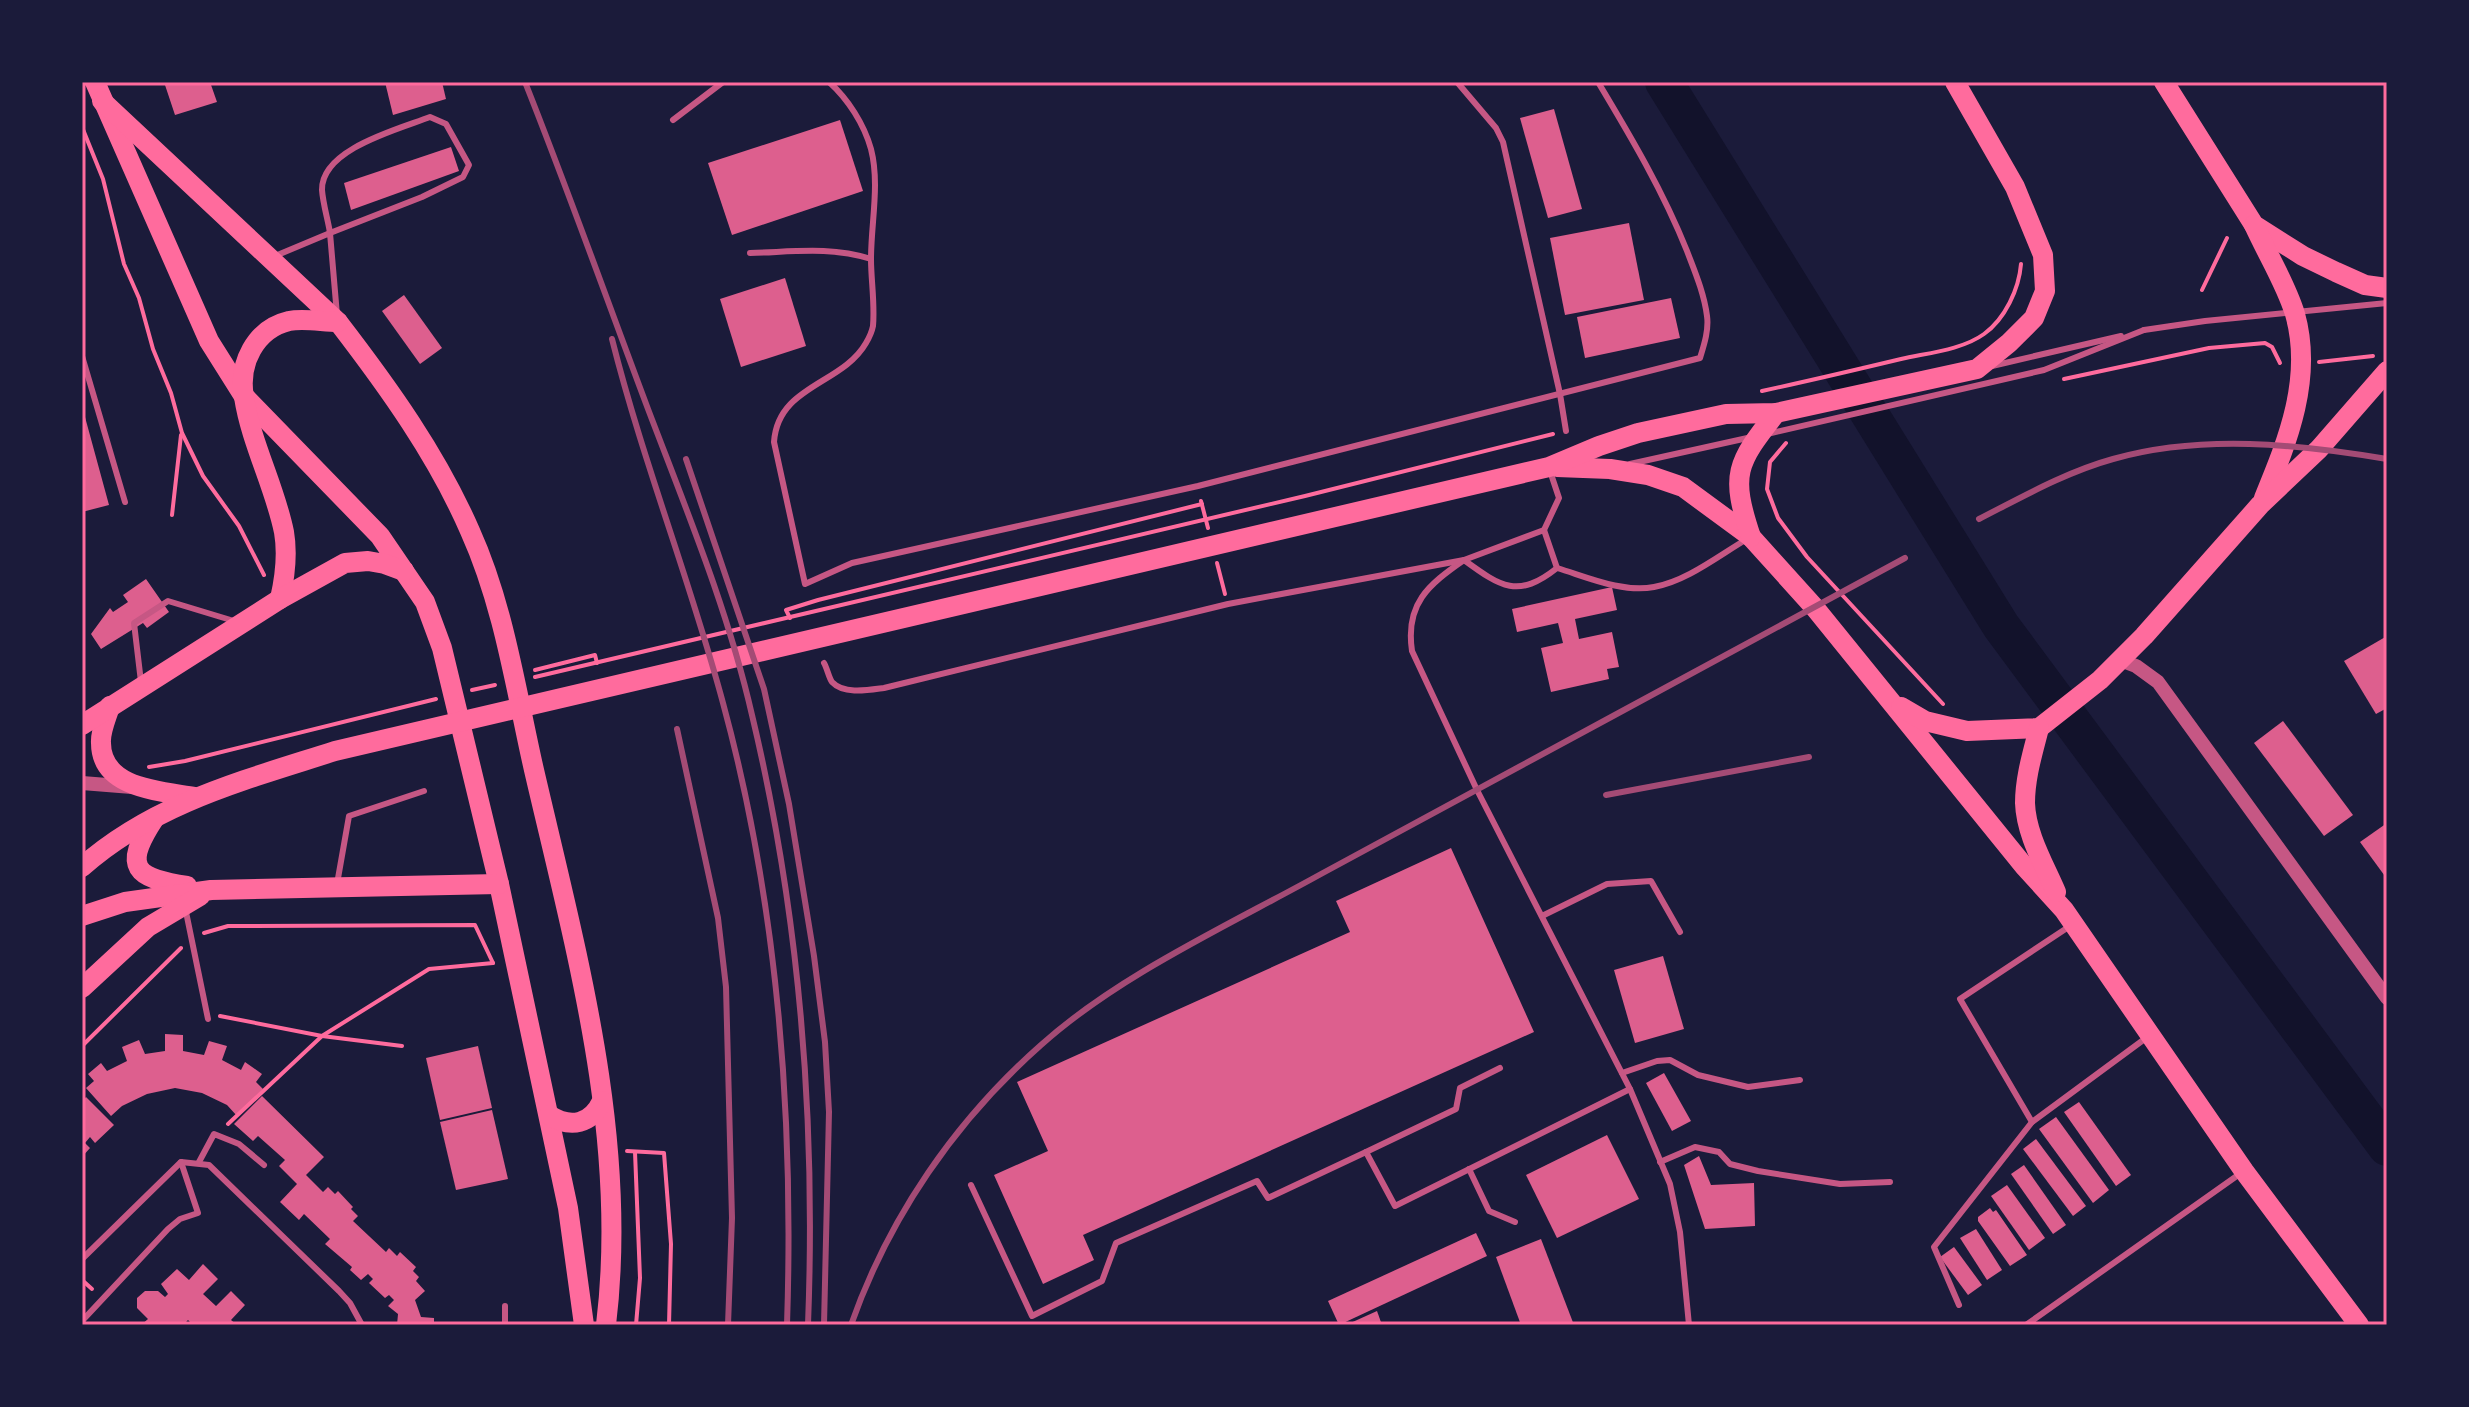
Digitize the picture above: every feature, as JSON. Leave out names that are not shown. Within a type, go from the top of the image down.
[{"type":"main road","points":[[82,867],[120,837],[195,797],[335,751],[1549,467],[1638,433],[1726,414],[1778,422],[1945,385],[1977,369],[2034,318],[2045,291],[2043,255],[2032,224],[2015,187],[1955,82]]},
{"type":"main road","points":[[1972,82],[1979,127]]},
{"type":"main road","points":[[2164,82],[2254,225],[2294,312],[2301,363],[2295,412],[2285,447],[2260,505]]},
{"type":"main road","points":[[98,92],[338,322],[430,452],[455,497],[496,604],[579,967],[602,1101],[610,1187],[611,1246],[606,1325]]},
{"type":"main road","points":[[98,92],[209,341],[243,395],[380,536],[425,602],[442,648],[499,884],[577,1259],[584,1325]]},
{"type":"main road","points":[[2254,225],[2303,256],[2336,272],[2365,285],[2387,288]]},
{"type":"main road","points":[[280,599],[286,557],[284,532],[243,395],[248,357],[256,340],[271,328],[291,321],[338,322]]},
{"type":"main road","points":[[2069,917],[2039,855],[2025,805],[2027,779],[2043,726],[2120,660],[2260,505],[2319,449],[2383,364]]},
{"type":"main road","points":[[1751,537],[1739,502],[1737,483],[1740,465],[1758,436],[1778,422]]},
{"type":"main road","points":[[1549,467],[1610,469],[1648,475],[1683,487],[1751,537],[1815,608],[2069,917],[2244,1171],[2357,1324]]},
{"type":"main road","points":[[82,724],[280,599],[345,563],[368,561],[404,571]]},
{"type":"main road","points":[[1887,698],[1925,721],[1967,731],[2043,726]]},
{"type":"main road","points":[[110,706],[100,741],[103,757],[111,770],[195,797]]},
{"type":"main road","points":[[157,815],[138,845],[136,856],[144,875],[158,882],[211,890]]},
{"type":"main road","points":[[82,916],[125,902],[211,890],[499,884]]},
{"type":"main road","points":[[82,988],[148,927],[211,890]]},
{"type":"main road","points":[[549,1115],[561,1122],[580,1123],[596,1113],[602,1101]]},
{"type":"street","points":[[2120,660],[2136,666],[2158,682],[2387,998]]},
{"type":"street","points":[[82,783],[139,778]]},
{"type":"lane","points":[[673,120],[723,82]]},
{"type":"lane","points":[[829,82],[853,109],[872,155],[875,183],[871,259],[873,328],[865,345],[854,357],[788,405],[775,432],[774,442],[805,584],[852,563],[1198,486],[1700,358],[1707,318],[1701,287],[1672,213],[1598,82]]},
{"type":"lane","points":[[1457,82],[1496,128],[1503,142],[1566,431]]},
{"type":"lane","points":[[270,258],[330,233],[422,197],[463,177],[469,165],[446,124],[430,117],[364,143],[335,160],[322,187],[330,233],[338,322]]},
{"type":"lane","points":[[750,253],[829,250],[871,259]]},
{"type":"lane","points":[[1977,369],[2144,330],[2387,303]]},
{"type":"lane","points":[[1945,385],[2044,370],[2144,330]]},
{"type":"lane","points":[[82,356],[125,502]]},
{"type":"lane","points":[[1610,469],[1758,436]]},
{"type":"lane","points":[[1549,467],[1559,498],[1544,530],[1557,568]]},
{"type":"lane","points":[[824,663],[832,682],[843,688],[861,691],[884,688],[1228,604],[1464,560],[1544,530]]},
{"type":"lane","points":[[1557,568],[1622,586],[1653,587],[1682,578],[1751,537]]},
{"type":"lane","points":[[1464,560],[1497,583],[1516,587],[1539,582],[1557,568]]},
{"type":"lane","points":[[1464,560],[1441,576],[1413,610],[1409,632],[1412,651],[1464,764],[1630,1089],[1670,1184],[1680,1232],[1689,1325]]},
{"type":"lane","points":[[141,687],[134,623],[168,601],[241,623]]},
{"type":"lane","points":[[337,888],[349,816],[424,791]]},
{"type":"lane","points":[[1542,916],[1607,884],[1651,881],[1680,932]]},
{"type":"lane","points":[[185,904],[208,1019]]},
{"type":"lane","points":[[2032,1122],[1960,999],[2069,917]]},
{"type":"lane","points":[[1959,1305],[1934,1247],[2032,1122],[2149,1036]]},
{"type":"lane","points":[[1622,1073],[1657,1061],[1670,1060],[1698,1075],[1748,1087],[1800,1080]]},
{"type":"lane","points":[[971,1185],[1032,1316],[1102,1281],[1116,1243],[1257,1181],[1268,1198],[1456,1109],[1460,1088],[1500,1068]]},
{"type":"lane","points":[[1366,1152],[1395,1206],[1630,1089]]},
{"type":"lane","points":[[199,1162],[214,1134],[239,1144],[264,1165]]},
{"type":"lane","points":[[1660,1162],[1695,1147],[1719,1152],[1730,1164],[1758,1171],[1840,1184],[1890,1182]]},
{"type":"lane","points":[[82,1321],[168,1229],[180,1219],[198,1213],[181,1162]]},
{"type":"lane","points":[[82,1259],[181,1162],[199,1162],[209,1165],[339,1291],[362,1325]]},
{"type":"lane","points":[[1469,1169],[1489,1211],[1515,1222]]},
{"type":"lane","points":[[2026,1325],[2244,1171]]},
{"type":"lane","points":[[505,1306],[505,1325]]},
{"type":"path","points":[[82,127],[103,179],[124,264],[139,298],[182,433],[203,476],[239,526],[265,577]]},
{"type":"path","points":[[2202,290],[2227,238]]},
{"type":"path","points":[[1765,390],[1931,352],[1983,335],[1996,323],[2020,280],[2022,253]]},
{"type":"path","points":[[2055,380],[2209,348],[2265,343],[2272,347],[2281,364]]},
{"type":"path","points":[[2316,362],[2383,364]]},
{"type":"path","points":[[525,679],[1566,431]]},
{"type":"path","points":[[172,515],[182,433]]},
{"type":"path","points":[[1786,443],[1770,462],[1767,489],[1778,518],[1807,557],[1945,706]]},
{"type":"path","points":[[790,618],[786,610],[818,600],[1202,504]]},
{"type":"path","points":[[551,665],[595,655],[597,663]]},
{"type":"path","points":[[466,691],[496,685]]},
{"type":"path","points":[[139,778],[185,761],[435,699]]},
{"type":"path","points":[[82,1046],[192,937],[228,926],[475,925],[494,966],[429,969],[322,1036],[237,1118],[214,1134]]},
{"type":"path","points":[[217,1016],[322,1036],[402,1046]]},
{"type":"path","points":[[624,1151],[664,1153],[672,1274],[669,1325]]},
{"type":"path","points":[[635,1151],[640,1278],[636,1325]]},
{"type":"building","points":[[164,82],[210,82],[217,102],[175,115]]},
{"type":"building","points":[[385,82],[442,82],[446,99],[393,115]]},
{"type":"building","points":[[1554,109],[1582,209],[1548,218],[1520,118]]},
{"type":"building","points":[[840,120],[863,191],[732,235],[708,163]]},
{"type":"building","points":[[451,147],[459,171],[351,210],[344,183]]},
{"type":"building","points":[[1629,223],[1644,300],[1565,315],[1550,238]]},
{"type":"building","points":[[785,278],[806,346],[741,367],[720,299]]},
{"type":"building","points":[[404,295],[442,348],[420,364],[382,311]]},
{"type":"building","points":[[1671,298],[1680,338],[1585,358],[1577,317]]},
{"type":"building","points":[[82,406],[109,505],[82,512]]},
{"type":"building","points":[[146,579],[169,612],[147,628],[143,623],[101,649],[91,634],[110,608],[113,612],[128,602],[123,595]]},
{"type":"building","points":[[1612,587],[1617,610],[1575,619],[1579,639],[1612,632],[1619,667],[1607,669],[1609,679],[1551,692],[1541,648],[1563,643],[1558,623],[1517,632],[1512,609]]},
{"type":"building","points":[[2387,636],[2387,708],[2376,714],[2344,661]]},
{"type":"building","points":[[2283,721],[2353,815],[2324,836],[2254,743]]},
{"type":"building","points":[[2387,823],[2387,879],[2360,842]]},
{"type":"building","points":[[1451,848],[1534,1032],[1083,1235],[1094,1260],[1043,1284],[994,1175],[1048,1151],[1017,1082],[1350,932],[1336,901]]},
{"type":"building","points":[[1663,956],[1684,1029],[1635,1043],[1614,970]]},
{"type":"building","points":[[165,1034],[183,1035],[183,1051],[204,1055],[209,1041],[227,1046],[222,1060],[241,1070],[245,1062],[262,1074],[256,1082],[263,1089],[237,1116],[227,1105],[202,1093],[175,1088],[147,1094],[122,1106],[111,1116],[86,1088],[94,1081],[88,1074],[101,1063],[107,1071],[127,1061],[122,1047],[139,1040],[145,1054],[165,1051]]},
{"type":"building","points":[[478,1046],[492,1108],[440,1120],[426,1058]]},
{"type":"building","points":[[1664,1073],[1691,1121],[1672,1131],[1646,1083]]},
{"type":"building","points":[[262,1096],[324,1157],[306,1175],[323,1192],[328,1187],[335,1194],[338,1191],[358,1216],[353,1221],[386,1252],[389,1248],[397,1256],[400,1252],[416,1267],[413,1271],[419,1277],[416,1281],[425,1291],[415,1300],[421,1317],[434,1318],[434,1325],[397,1325],[398,1314],[388,1306],[394,1300],[389,1295],[385,1298],[369,1283],[373,1279],[368,1274],[361,1280],[350,1270],[352,1267],[325,1244],[330,1239],[304,1214],[299,1220],[280,1202],[297,1184],[279,1166],[285,1160],[258,1136],[253,1141],[234,1124]]},
{"type":"building","points":[[86,1097],[114,1125],[95,1143],[90,1137],[85,1143],[90,1148],[82,1157],[82,1102]]},
{"type":"building","points":[[2079,1102],[2131,1175],[2116,1186],[2064,1112]]},
{"type":"building","points":[[492,1110],[508,1179],[456,1190],[440,1122]]},
{"type":"building","points":[[2056,1117],[2109,1190],[2093,1203],[2039,1129]]},
{"type":"building","points":[[1607,1135],[1639,1199],[1557,1238],[1526,1175]]},
{"type":"building","points":[[2036,1139],[2086,1206],[2073,1216],[2023,1149]]},
{"type":"building","points":[[1699,1156],[1711,1185],[1754,1183],[1755,1226],[1705,1229],[1684,1165]]},
{"type":"building","points":[[2024,1165],[2066,1225],[2053,1234],[2011,1174]]},
{"type":"building","points":[[2007,1185],[2045,1238],[2029,1250],[1991,1196]]},
{"type":"building","points":[[1990,1208],[1993,1212],[1996,1210],[2027,1255],[2010,1266],[1978,1221],[1978,1217]]},
{"type":"building","points":[[1976,1229],[2002,1270],[1987,1280],[1960,1238]]},
{"type":"building","points":[[1476,1233],[1487,1256],[1339,1325],[1328,1301]]},
{"type":"building","points":[[1541,1239],[1574,1325],[1521,1325],[1496,1257]]},
{"type":"building","points":[[1954,1247],[1982,1285],[1968,1295],[1940,1257]]},
{"type":"building","points":[[203,1264],[218,1279],[203,1294],[216,1306],[231,1291],[245,1305],[231,1320],[237,1325],[193,1325],[188,1320],[183,1325],[141,1325],[148,1319],[137,1308],[137,1298],[145,1291],[158,1291],[165,1297],[168,1294],[161,1284],[177,1269],[189,1280]]},
{"type":"building","points":[[1377,1311],[1382,1325],[1346,1325]]},
{"type":"waterway","points":[[1664,82],[2001,626],[2387,1147]]},
{"type":"railway","points":[[525,82],[705,560],[731,637],[752,715],[782,866],[801,1018],[809,1171],[808,1325]]},
{"type":"railway","points":[[612,339],[723,703],[757,856],[769,933],[784,1090],[788,1168],[787,1325]]},
{"type":"railway","points":[[1979,519],[2078,471],[2146,451],[2180,446],[2250,444],[2319,449],[2387,459]]},
{"type":"railway","points":[[686,459],[764,689],[789,804],[814,956],[825,1042],[829,1112],[824,1325]]},
{"type":"railway","points":[[851,1325],[885,1246],[928,1173],[980,1106],[1010,1074],[1072,1020],[1176,952],[1905,558]]},
{"type":"railway","points":[[677,729],[718,918],[726,987],[732,1218],[728,1325]]},
{"type":"railway","points":[[1606,795],[1809,757]]}]
